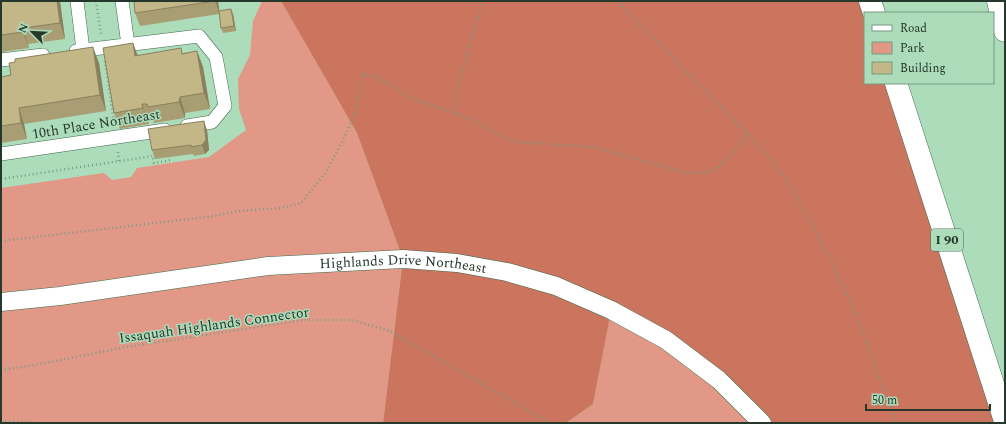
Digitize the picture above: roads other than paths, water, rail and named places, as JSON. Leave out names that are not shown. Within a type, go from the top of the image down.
[{"type":"highway","points":[[870,1],[874,12]]},
{"type":"highway","points":[[998,1],[1005,30]]},
{"type":"highway","name":"I 90","points":[[896,84],[997,396],[1004,422]]},
{"type":"main road","name":"Highlands Drive Northeast","points":[[1,302],[60,296],[268,266],[403,259],[457,263],[506,272],[556,286],[611,310],[666,340],[719,380],[762,423]]},
{"type":"street","points":[[77,1],[83,50]]},
{"type":"street","points":[[122,1],[128,45]]},
{"type":"street","name":"10th Place Northeast","points":[[1,60],[199,36],[216,57],[225,106],[212,122],[116,138],[1,154]]}]
